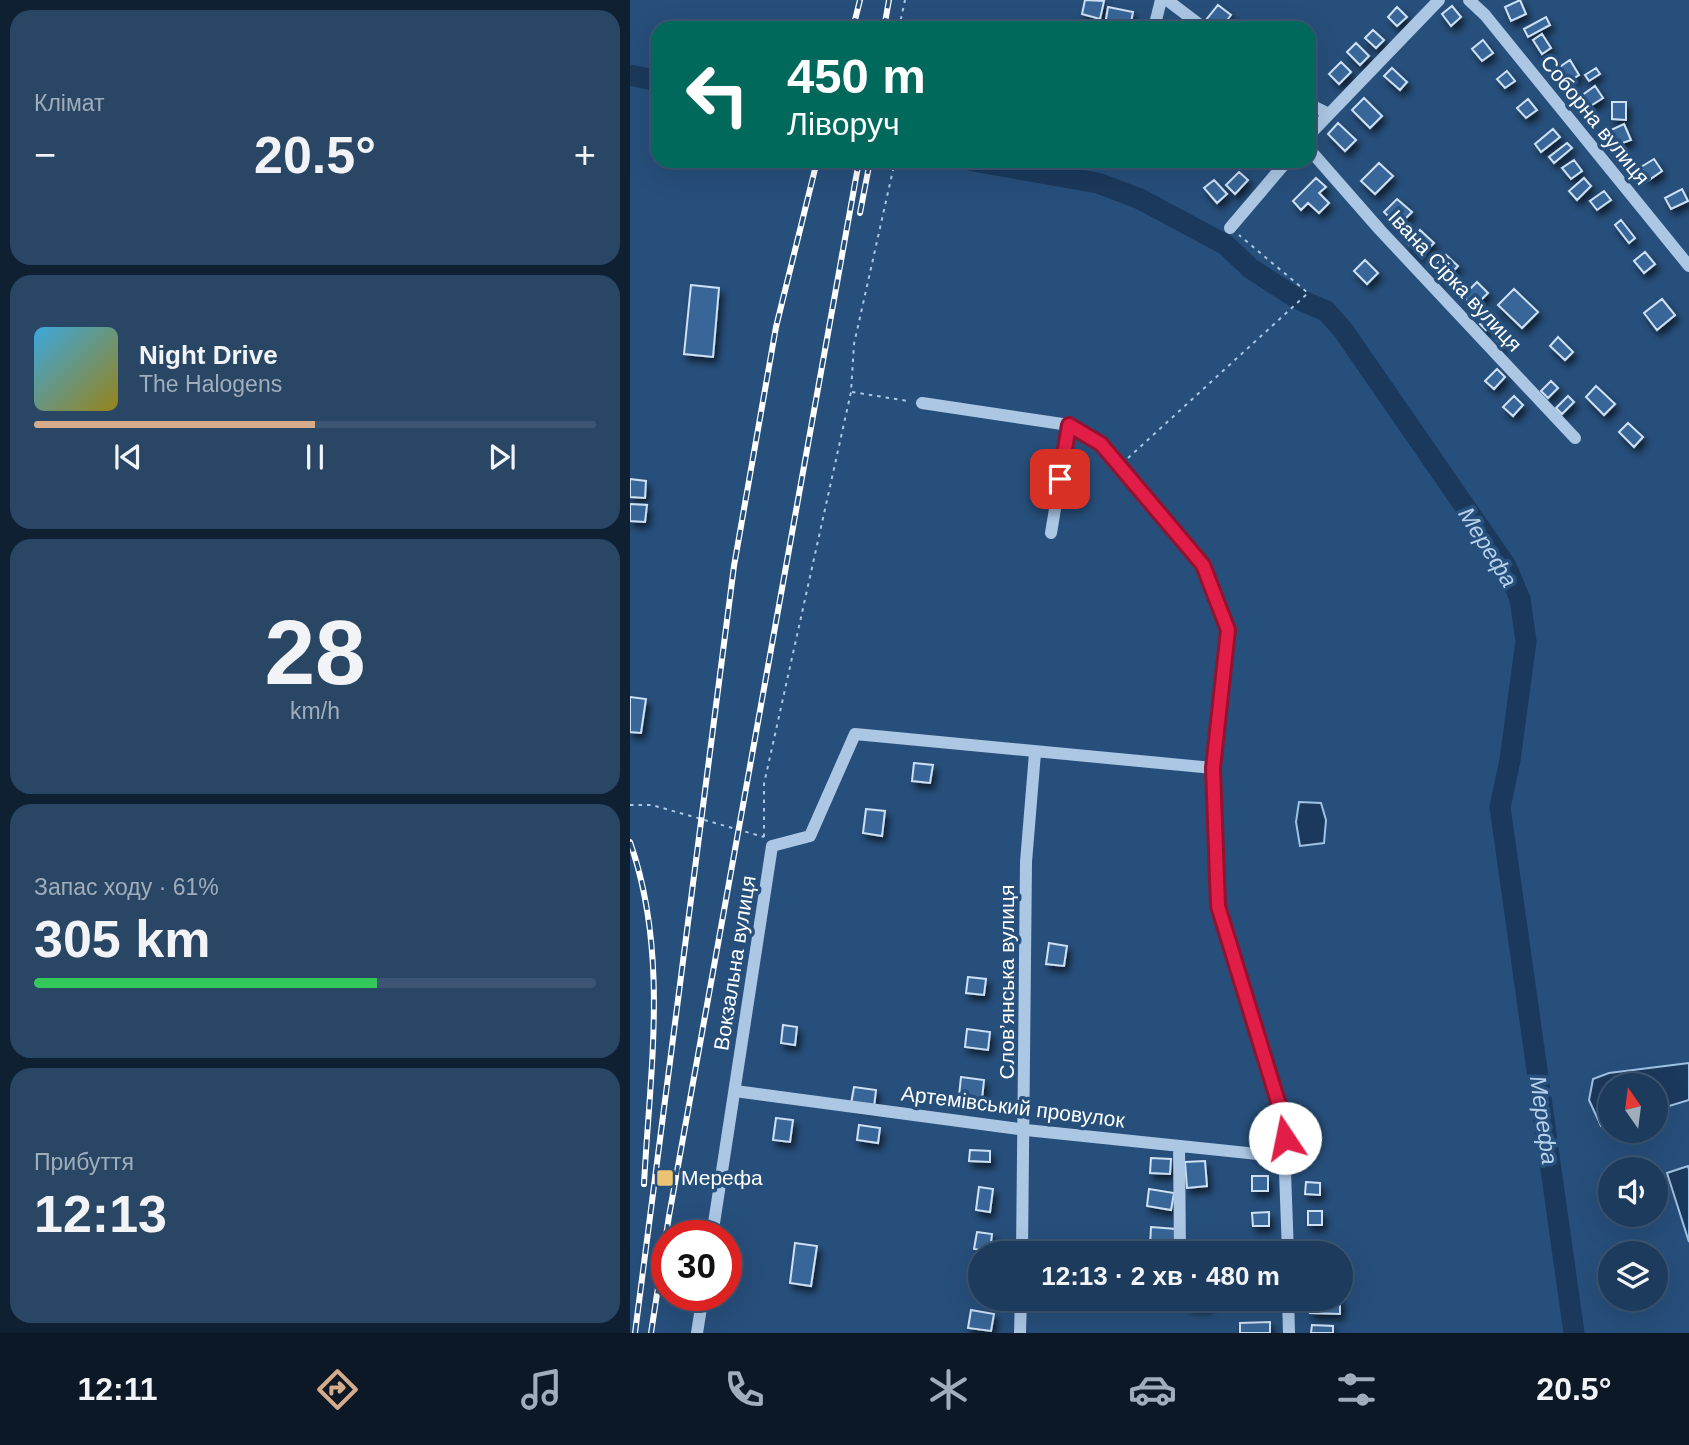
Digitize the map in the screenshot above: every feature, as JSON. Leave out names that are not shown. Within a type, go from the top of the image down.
[{"type":"street","points":[[1156,21],[1161,0]]},
{"type":"street","points":[[1167,0],[1195,21]]},
{"type":"street","points":[[1316,126],[1439,0]]},
{"type":"street","name":"Соборна вулиця","points":[[1469,0],[1689,266]]},
{"type":"street","points":[[1316,108],[1327,113]]},
{"type":"street","name":"Івана Сірка вулиця","points":[[1316,157],[1576,438]]},
{"type":"street","points":[[1230,228],[1281,168]]},
{"type":"street","points":[[922,403],[1069,425],[1101,444],[1203,565],[1228,630],[1213,768],[1218,906],[1283,1118],[1288,1241]]},
{"type":"street","points":[[1051,533],[1069,425]]},
{"type":"street","name":"Вокзальна вулиця","points":[[715,1220],[772,846],[810,836],[855,734],[1035,753]]},
{"type":"street","points":[[1035,753],[1213,768]]},
{"type":"street","name":"Слов’янська вулиця","points":[[1022,1241],[1026,1129],[1026,862],[1035,753]]},
{"type":"street","name":"Артемівський провулок","points":[[735,1091],[1026,1129],[1286,1157]]},
{"type":"street","points":[[1180,1146],[1180,1241]]},
{"type":"street","points":[[697,1333],[700,1311]]},
{"type":"street","points":[[1020,1333],[1021,1311]]},
{"type":"street","points":[[1288,1311],[1289,1333]]},
{"type":"path","points":[[900,21],[905,0]]},
{"type":"path","points":[[630,805],[652,806],[764,837],[764,783],[851,392],[854,345],[893,168]]},
{"type":"path","points":[[1121,465],[1308,293],[1230,228]]},
{"type":"path","points":[[851,392],[922,403]]},
{"type":"water","points":[[1299,802],[1321,803],[1326,820],[1324,843],[1300,846],[1296,822]]},
{"type":"water","points":[[1689,1063],[1689,1100],[1668,1106],[1668,1073],[1609,1073]]},
{"type":"water","points":[[1598,1077],[1598,1120],[1589,1100],[1593,1079]]},
{"type":"water","points":[[1688,1166],[1689,1242],[1668,1176],[1668,1173]]},
{"type":"building","points":[[1085,0],[1104,1],[1100,19],[1082,14]]},
{"type":"building","points":[[1520,0],[1526,14],[1511,21],[1505,7]]},
{"type":"building","points":[[1218,5],[1231,15],[1226,21],[1206,20]]},
{"type":"building","points":[[1452,6],[1461,17],[1451,26],[1442,14]]},
{"type":"building","points":[[1108,7],[1133,12],[1131,21],[1106,21]]},
{"type":"building","points":[[1397,7],[1407,17],[1397,26],[1388,17]]},
{"type":"building","points":[[1546,17],[1550,25],[1528,37],[1524,29]]},
{"type":"building","points":[[1373,30],[1384,40],[1376,48],[1365,38]]},
{"type":"building","points":[[1542,34],[1551,48],[1542,54],[1533,40]]},
{"type":"building","points":[[1483,40],[1493,53],[1482,61],[1472,49]]},
{"type":"building","points":[[1356,43],[1369,56],[1360,65],[1347,52]]},
{"type":"building","points":[[1570,60],[1579,75],[1567,83],[1558,68]]},
{"type":"building","points":[[1341,62],[1351,72],[1339,84],[1329,74]]},
{"type":"building","points":[[1392,68],[1407,82],[1400,90],[1384,76]]},
{"type":"building","points":[[1596,68],[1600,74],[1589,81],[1585,75]]},
{"type":"building","points":[[1507,71],[1515,81],[1505,88],[1497,79]]},
{"type":"building","points":[[1595,86],[1603,98],[1589,107],[1581,96]]},
{"type":"building","points":[[1364,98],[1382,116],[1370,128],[1352,110]]},
{"type":"building","points":[[1528,99],[1537,110],[1526,118],[1517,108]]},
{"type":"building","points":[[1612,102],[1626,102],[1626,120],[1612,119]]},
{"type":"building","points":[[1338,123],[1356,140],[1345,151],[1328,134]]},
{"type":"building","points":[[1624,124],[1631,140],[1617,145],[1611,130]]},
{"type":"building","points":[[1553,129],[1560,137],[1541,152],[1535,144]]},
{"type":"building","points":[[1567,143],[1572,148],[1554,163],[1549,157]]},
{"type":"building","points":[[1654,159],[1662,171],[1649,180],[1641,167]]},
{"type":"building","points":[[1574,160],[1582,171],[1571,179],[1562,168]]},
{"type":"building","points":[[1379,163],[1393,176],[1375,194],[1361,181]]},
{"type":"building","points":[[1239,172],[1248,180],[1235,194],[1226,185]]},
{"type":"building","points":[[1316,178],[1326,187],[1319,193],[1329,203],[1319,213],[1308,203],[1301,210],[1293,201]]},
{"type":"building","points":[[1584,178],[1591,186],[1577,200],[1569,191]]},
{"type":"building","points":[[1214,180],[1227,194],[1217,203],[1204,188]]},
{"type":"building","points":[[1682,189],[1688,201],[1671,209],[1665,198]]},
{"type":"building","points":[[1604,191],[1611,200],[1597,210],[1590,201]]},
{"type":"building","points":[[1397,199],[1412,212],[1398,226],[1384,212]]},
{"type":"building","points":[[1621,220],[1635,238],[1629,243],[1615,225]]},
{"type":"building","points":[[1420,230],[1434,243],[1421,256],[1407,243]]},
{"type":"building","points":[[1645,252],[1655,264],[1644,273],[1634,261]]},
{"type":"building","points":[[1446,255],[1458,266],[1445,280],[1433,268]]},
{"type":"building","points":[[1365,260],[1378,273],[1367,284],[1354,271]]},
{"type":"building","points":[[1477,282],[1488,293],[1474,307],[1463,296]]},
{"type":"building","points":[[691,285],[719,288],[713,357],[684,354]]},
{"type":"building","points":[[1514,289],[1538,312],[1522,328],[1498,305]]},
{"type":"building","points":[[1662,299],[1675,315],[1657,330],[1644,313]]},
{"type":"building","points":[[1492,312],[1498,318],[1486,330],[1480,324]]},
{"type":"building","points":[[1505,332],[1511,338],[1503,346],[1497,340]]},
{"type":"building","points":[[1558,337],[1573,352],[1565,360],[1550,346]]},
{"type":"building","points":[[1497,369],[1505,377],[1494,389],[1485,381]]},
{"type":"building","points":[[1551,381],[1558,388],[1548,398],[1541,391]]},
{"type":"building","points":[[1596,386],[1615,404],[1604,415],[1586,397]]},
{"type":"building","points":[[1514,396],[1523,405],[1513,416],[1503,407]]},
{"type":"building","points":[[1568,396],[1574,402],[1562,414],[1556,408]]},
{"type":"building","points":[[1628,423],[1643,437],[1634,447],[1619,432]]},
{"type":"building","points":[[630,479],[646,481],[645,498],[630,497]]},
{"type":"building","points":[[630,504],[647,505],[645,522],[630,521]]},
{"type":"building","points":[[630,697],[646,699],[641,733],[630,732]]},
{"type":"building","points":[[914,763],[933,765],[930,783],[912,781]]},
{"type":"building","points":[[866,809],[885,811],[882,836],[863,833]]},
{"type":"building","points":[[1049,943],[1067,946],[1064,966],[1046,964]]},
{"type":"building","points":[[968,977],[986,979],[984,995],[966,993]]},
{"type":"building","points":[[783,1025],[797,1027],[795,1045],[781,1043]]},
{"type":"building","points":[[967,1029],[990,1032],[988,1050],[965,1047]]},
{"type":"building","points":[[961,1077],[984,1080],[982,1099],[959,1096]]},
{"type":"building","points":[[854,1087],[876,1090],[874,1107],[851,1104]]},
{"type":"building","points":[[776,1118],[793,1120],[790,1142],[773,1140]]},
{"type":"building","points":[[859,1125],[880,1128],[878,1143],[857,1140]]},
{"type":"building","points":[[970,1150],[990,1151],[990,1162],[969,1161]]},
{"type":"building","points":[[1151,1158],[1171,1159],[1170,1174],[1150,1173]]},
{"type":"building","points":[[1205,1161],[1207,1186],[1187,1188],[1185,1162]]},
{"type":"building","points":[[1252,1176],[1268,1176],[1268,1191],[1252,1191]]},
{"type":"building","points":[[1306,1182],[1320,1183],[1320,1195],[1305,1194]]},
{"type":"building","points":[[979,1187],[993,1189],[990,1212],[976,1210]]},
{"type":"building","points":[[1149,1189],[1174,1193],[1171,1210],[1147,1206]]},
{"type":"building","points":[[1308,1211],[1322,1211],[1322,1225],[1308,1225]]},
{"type":"building","points":[[1269,1212],[1269,1226],[1253,1226],[1252,1213]]},
{"type":"building","points":[[1151,1227],[1176,1229],[1175,1241],[1150,1241]]},
{"type":"building","points":[[977,1232],[992,1234],[991,1241],[975,1241]]},
{"type":"building","points":[[795,1243],[817,1246],[811,1286],[790,1283]]},
{"type":"building","points":[[971,1311],[994,1314],[991,1331],[968,1328]]},
{"type":"building","points":[[1310,1311],[1340,1311],[1340,1314]]},
{"type":"building","points":[[1270,1322],[1270,1333],[1240,1333],[1240,1323]]},
{"type":"building","points":[[1312,1325],[1333,1326],[1333,1333],[1311,1333]]},
{"type":"waterway","name":"Мерефа","points":[[630,75],[651,80]]},
{"type":"waterway","name":"Мерефа","points":[[1013,168],[1098,183],[1140,199],[1226,245],[1250,268],[1296,298],[1326,311],[1343,330],[1506,566],[1520,599],[1526,641],[1510,760],[1500,807],[1574,1333]]},
{"type":"railway","points":[[855,21],[860,0]]},
{"type":"railway","points":[[885,21],[889,0]]},
{"type":"railway","points":[[635,1333],[734,566],[776,327],[815,168]]},
{"type":"railway","points":[[651,1333],[669,1216],[858,168]]},
{"type":"railway","points":[[860,213],[869,168]]},
{"type":"railway","points":[[630,842],[642,884],[653,969],[654,1012],[644,1184]]},
{"type":"place","name":"Мерефа","points":[[665,1178]]},
{"type":"route","points":[[1060,479],[1069,425],[1101,444],[1203,565],[1228,630],[1213,768],[1218,906],[1283,1118],[1285,1138]]}]
